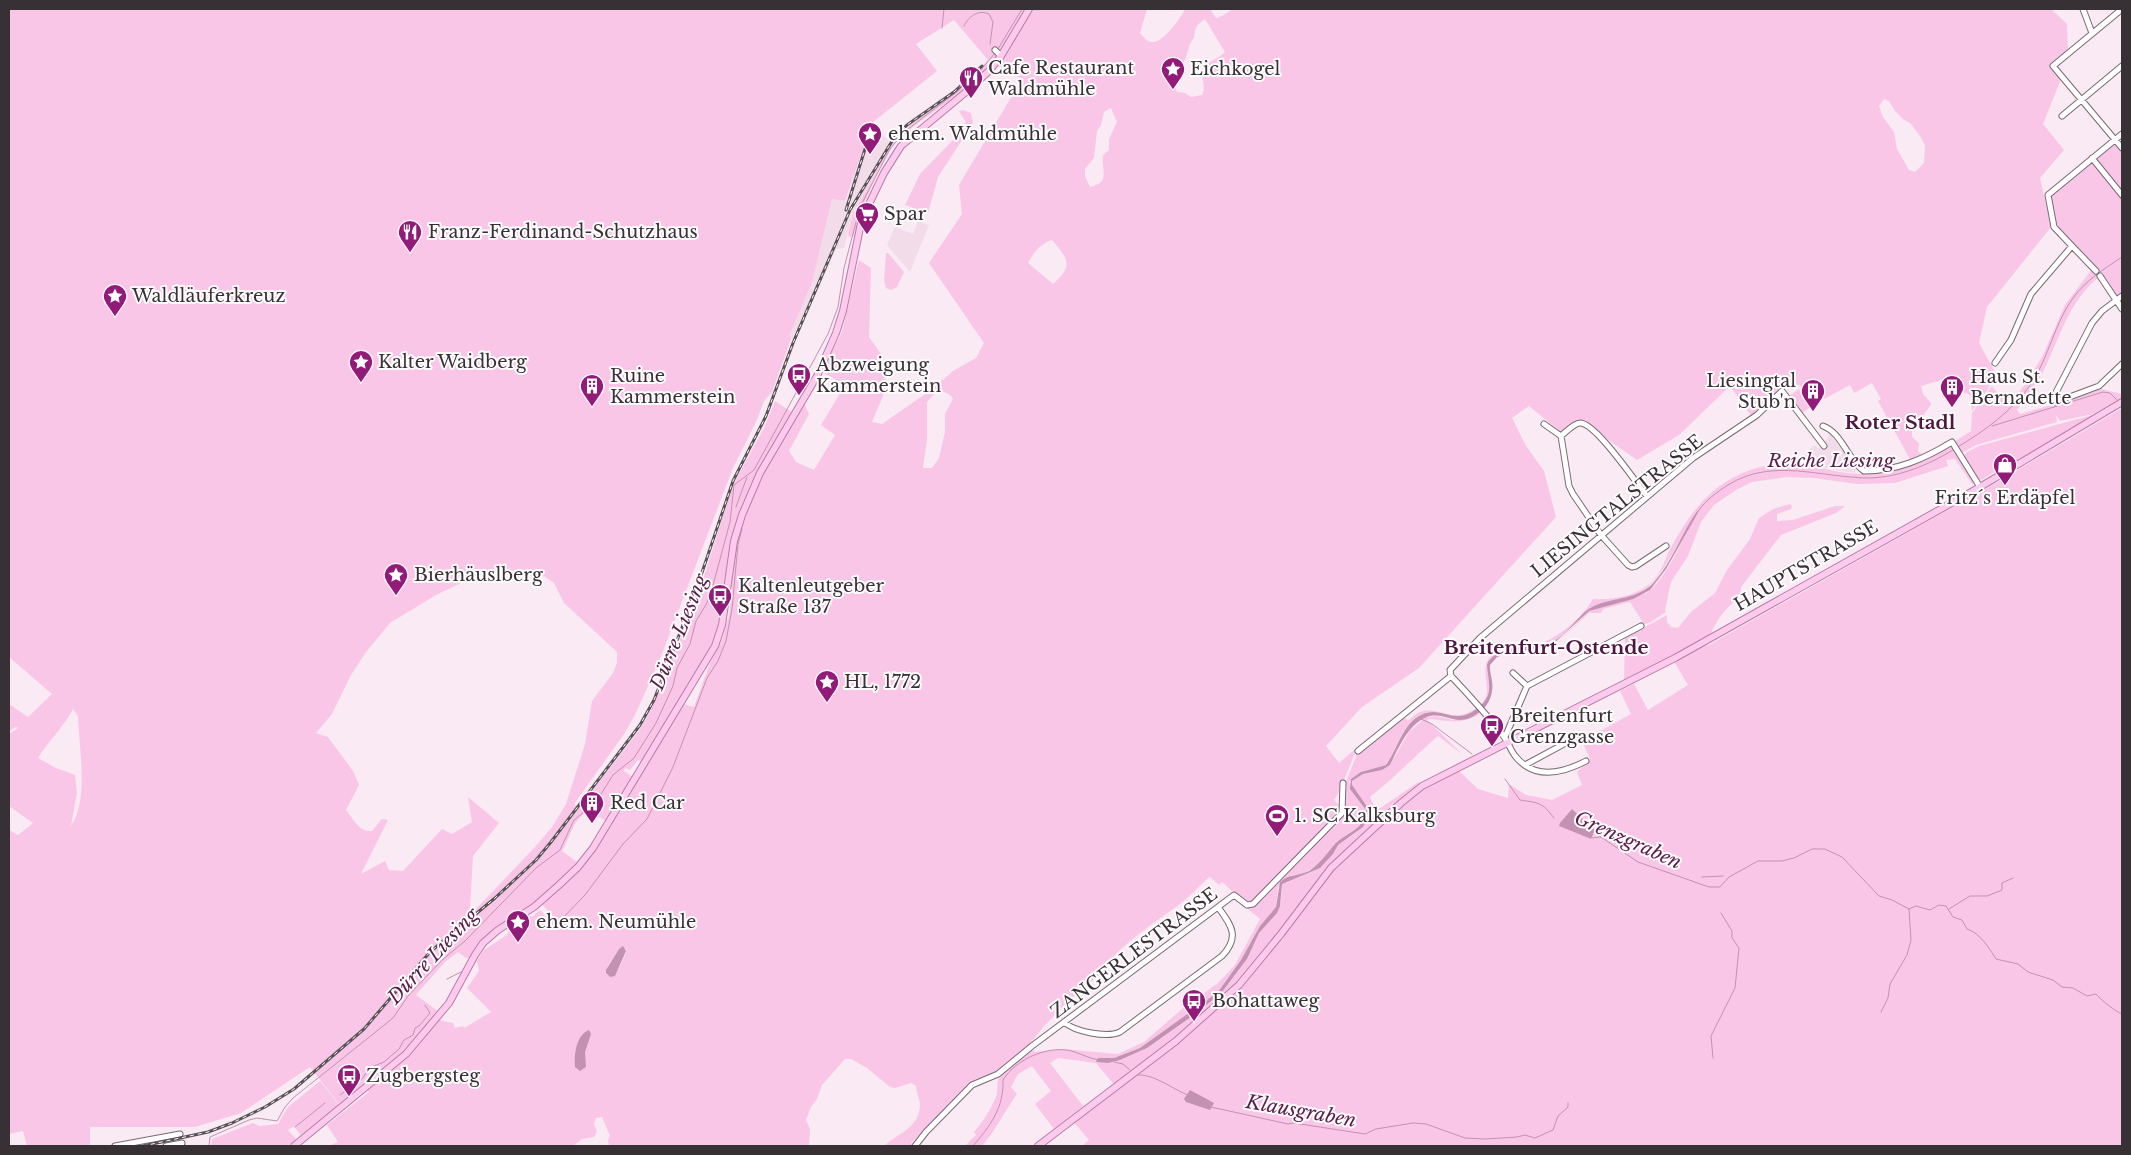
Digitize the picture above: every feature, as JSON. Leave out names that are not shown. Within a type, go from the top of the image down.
[{"type":"main road","points":[[294,1146],[406,1054],[449,1003],[483,943],[498,930],[534,907],[560,885],[578,868],[593,848],[715,646],[722,624],[733,549],[742,515],[760,473],[816,376],[836,333],[843,311],[864,214],[884,172],[906,140],[989,71],[998,53],[1029,9]]},
{"type":"main road","name":"HAUPTSTRASSE","points":[[1038,1146],[1176,1041],[1239,985],[1281,934],[1327,872],[1422,786],[1472,762],[1506,740],[1675,658],[1980,487],[2122,402]]},
{"type":"street","points":[[2083,9],[2092,33]]},
{"type":"street","points":[[2122,9],[2053,66],[2122,148]]},
{"type":"street","points":[[2062,116],[2122,66]]},
{"type":"street","points":[[2122,134],[2048,195],[2054,227],[2098,273],[2122,309]]},
{"type":"street","points":[[2092,158],[2122,195]]},
{"type":"street","points":[[1994,363],[2011,340],[2031,294],[2072,246]]},
{"type":"street","points":[[2122,296],[2102,311],[2092,323],[2052,400],[2056,402],[2099,386],[2122,364]]},
{"type":"street","name":"LIESINGTALSTRASSE","points":[[1451,676],[1450,670],[1454,664],[1480,638],[1693,458],[1757,416],[1782,391],[1824,446]]},
{"type":"street","points":[[1544,424],[1561,436],[1570,486],[1601,535],[1628,566],[1632,567],[1666,546]]},
{"type":"street","points":[[1561,436],[1576,424],[1585,424],[1614,450],[1631,477],[1647,496]]},
{"type":"street","points":[[1823,426],[1830,429],[1864,471],[1885,470],[1906,465],[1928,456],[1952,442],[1980,487]]},
{"type":"street","points":[[1506,740],[1527,686],[1641,626]]},
{"type":"street","points":[[1513,673],[1527,686]]},
{"type":"street","points":[[1358,751],[1451,676],[1484,712],[1506,740],[1516,758],[1525,765],[1539,772],[1552,773],[1570,770],[1586,761]]},
{"type":"street","points":[[1525,765],[1575,738]]},
{"type":"street","name":"ZANGERLESTRASSE","points":[[915,1146],[926,1132],[972,1086],[998,1074],[1010,1062],[1234,895],[1248,906],[1256,901],[1342,813],[1343,784]]},
{"type":"street","points":[[1064,1022],[1070,1028],[1113,1035],[1120,1032],[1222,956],[1230,948],[1233,937],[1232,928],[1218,907]]},
{"type":"street","points":[[114,1146],[180,1134]]},
{"type":"street","points":[[166,1146],[182,1143]]},
{"type":"shaded area","points":[[9,9],[1147,9],[1140,33],[1149,42],[1158,41],[1162,38],[1176,23],[1185,9],[1210,9],[1216,18],[1233,9],[2051,9],[2067,24],[2068,50],[2050,65],[2061,79],[2043,124],[2064,150],[2040,178],[2051,227],[1987,307],[1979,343],[1994,370],[1988,389],[1972,411],[1970,395],[1955,392],[1945,379],[1921,386],[1923,394],[1931,403],[1912,431],[1912,437],[1919,443],[1918,452],[1924,455],[1947,442],[1926,456],[1911,461],[1878,401],[1881,399],[1872,383],[1854,393],[1850,385],[1824,399],[1821,394],[1809,398],[1800,385],[1782,384],[1771,399],[1752,417],[1730,386],[1679,435],[1637,460],[1583,422],[1577,422],[1562,433],[1529,406],[1512,418],[1526,446],[1544,471],[1556,517],[1419,668],[1362,707],[1326,746],[1339,763],[1354,750],[1356,751],[1334,800],[1341,807],[1340,812],[1253,901],[1246,903],[1222,882],[1219,885],[1210,877],[1207,879],[1184,900],[1117,953],[1106,969],[1074,996],[1044,1026],[1028,1046],[998,1072],[988,1077],[976,1079],[970,1084],[911,1143],[913,1146],[884,1146],[916,1120],[920,1106],[916,1086],[911,1083],[895,1088],[890,1087],[867,1068],[851,1059],[845,1059],[822,1085],[817,1099],[811,1107],[806,1120],[810,1129],[809,1146],[609,1146],[608,1140],[610,1136],[602,1117],[596,1118],[594,1124],[597,1131],[594,1137],[582,1139],[573,1146],[329,1146],[338,1142],[327,1125],[369,1092],[365,1087],[360,1087],[339,1104],[310,1067],[241,1113],[195,1127],[90,1127],[90,1146],[27,1146],[23,1131],[9,1134],[9,830],[18,835],[33,823],[9,806],[9,734],[18,728],[16,727],[9,731],[9,704],[28,717],[52,694],[9,657]],"holes":[[[1205,19],[1225,52],[1210,62],[1203,70],[1204,89],[1202,95],[1191,97],[1185,93],[1177,92],[1173,81],[1173,73],[1181,66],[1185,59],[1198,25]],[[954,20],[988,60],[964,85],[903,131],[891,143],[853,214],[848,234],[849,237],[855,236],[861,213],[879,171],[892,147],[910,129],[971,84],[991,62],[1022,79],[959,185],[962,214],[929,263],[984,343],[976,358],[953,371],[931,390],[882,424],[872,422],[886,389],[881,354],[869,337],[871,268],[859,260],[842,332],[822,372],[835,379],[839,395],[821,425],[835,435],[814,470],[796,462],[789,451],[809,414],[804,403],[796,415],[775,401],[765,426],[733,485],[700,589],[651,710],[640,729],[579,808],[574,804],[624,734],[635,715],[660,659],[733,468],[756,422],[764,401],[772,392],[791,339],[790,334],[812,283],[832,199],[845,201],[872,123],[937,71],[916,44]],[[1884,99],[1889,101],[1895,111],[1910,123],[1925,145],[1924,163],[1915,172],[1909,170],[1897,149],[1894,132],[1883,117],[1879,106]],[[1111,108],[1117,122],[1109,139],[1109,150],[1103,155],[1103,179],[1097,185],[1090,187],[1085,176],[1085,169],[1094,158],[1097,131],[1101,125],[1104,112]],[[1052,240],[1065,258],[1066,268],[1064,273],[1053,284],[1028,263],[1041,246]],[[944,392],[953,399],[945,414],[945,432],[939,458],[932,468],[923,468],[927,440],[927,402],[935,393]],[[490,569],[538,572],[554,583],[564,603],[617,652],[617,663],[613,673],[592,701],[585,744],[566,804],[552,827],[535,847],[474,911],[470,908],[473,856],[499,823],[468,797],[472,822],[452,834],[442,829],[403,871],[389,870],[385,861],[361,874],[388,820],[382,819],[372,831],[364,830],[354,821],[346,810],[359,785],[353,771],[328,737],[316,733],[332,714],[351,675],[366,652],[390,623],[436,595]],[[724,586],[732,587],[729,615],[722,640],[710,663],[694,707],[683,704],[581,865],[562,851],[573,827],[580,817],[593,808],[597,810],[594,814],[606,821],[633,777],[624,771],[625,768],[630,770],[638,760],[642,762],[713,642],[719,624]],[[73,709],[78,716],[82,773],[80,803],[77,815],[71,826],[77,793],[75,775],[56,768],[38,758]],[[539,901],[550,913],[546,916],[540,910],[532,917],[530,916],[513,926],[507,935],[484,950],[477,961],[479,971],[467,988],[491,1012],[464,1028],[463,1026],[455,1028],[453,1023],[442,1021],[436,1016],[439,1012],[416,995],[445,962],[458,952],[469,958],[482,943]],[[619,949],[626,949],[626,953],[615,976],[607,975],[608,966]]]},
{"type":"shaded area","points":[[963,110],[971,113],[973,123],[938,177],[928,213],[905,205],[920,174],[956,137],[953,133],[966,122],[959,111]]},
{"type":"shaded area","points":[[882,134],[891,143],[853,214],[844,248],[836,249],[794,342],[790,334],[812,283],[832,199],[846,201],[863,148]]},
{"type":"shaded area","points":[[2112,145],[2116,145],[2122,152],[2122,191],[2097,160],[2097,156]]},
{"type":"shaded area","points":[[2090,163],[2094,163],[2122,197],[2122,294],[2117,297],[2098,269],[2056,226],[2050,196]]},
{"type":"shaded area","points":[[918,221],[929,225],[910,272],[887,245],[895,227],[913,234]]},
{"type":"shaded area","points":[[886,253],[904,272],[897,287],[891,290],[886,288],[884,281]]},
{"type":"shaded area","points":[[2092,269],[2099,277],[2088,287],[2072,309],[2043,372],[2017,410],[2020,414],[2101,389],[2122,394],[2122,397],[2093,414],[2060,421],[2056,415],[2057,422],[1976,445],[1962,453],[1954,442],[1971,431],[1972,413],[1992,386],[2007,405],[2010,405],[2043,355],[2065,305]]},
{"type":"shaded area","points":[[1799,389],[1812,406],[1802,413],[1789,396]]},
{"type":"shaded area","points":[[2122,408],[2122,1146],[1082,1146],[1089,1140],[1073,1121],[1116,1087],[1096,1063],[1058,1058],[1050,1063],[1083,1106],[1054,1129],[1035,1104],[1051,1091],[1032,1066],[1018,1074],[1011,1087],[1017,1094],[992,1134],[982,1146],[965,1146],[976,1135],[974,1132],[994,1102],[999,1077],[1007,1067],[1030,1049],[1035,1052],[1063,1049],[1118,1054],[1144,1042],[1182,1009],[1218,983],[1235,965],[1260,919],[1244,906],[1250,908],[1255,905],[1344,814],[1346,810],[1345,784],[1357,754],[1404,717],[1408,721],[1418,713],[1427,711],[1434,711],[1454,715],[1462,715],[1479,706],[1484,701],[1487,691],[1485,674],[1487,664],[1489,691],[1483,704],[1470,713],[1462,716],[1455,716],[1436,712],[1421,715],[1409,724],[1386,765],[1361,772],[1349,782],[1365,808],[1351,785],[1352,781],[1363,774],[1382,770],[1390,765],[1409,732],[1425,718],[1436,716],[1453,720],[1481,713],[1462,721],[1427,720],[1462,754],[1438,736],[1370,797],[1376,811],[1420,781],[1410,793],[1459,771],[1478,789],[1508,798],[1509,784],[1526,795],[1552,800],[1582,785],[1577,772],[1590,759],[1582,741],[1631,714],[1620,691],[1634,684],[1648,710],[1688,685],[1673,660],[1624,680],[1625,638],[1667,615],[1667,622],[1671,627],[1678,628],[1691,612],[1715,593],[1727,570],[1750,539],[1759,518],[1773,509],[1790,504],[1792,506],[1791,509],[1777,514],[1777,521],[1793,520],[1835,506],[1845,506],[1836,513],[1781,535],[1741,587],[1740,597],[1719,618],[1707,646],[2001,480]],"holes":[[[1572,809],[1595,830],[1591,839],[1559,826]],[[1366,812],[1367,819],[1357,832],[1338,845],[1333,854],[1320,868],[1282,884],[1281,902],[1273,917],[1259,933],[1247,959],[1222,992],[1198,1012],[1147,1048],[1120,1060],[1108,1063],[1096,1062],[1098,1058],[1114,1058],[1140,1048],[1218,992],[1241,960],[1260,926],[1276,907],[1278,887],[1292,875],[1302,874],[1318,865],[1336,844],[1361,825]]]},
{"type":"shaded area","points":[[2096,414],[2011,466],[2001,468],[1981,480],[1977,478],[1963,457],[1967,452],[1979,446]]},
{"type":"shaded area","points":[[1830,434],[1856,468],[1855,473],[1796,464],[1814,445],[1818,448],[1826,444],[1825,442]]},
{"type":"shaded area","points":[[1951,444],[1974,481],[1972,486],[1955,459],[1946,460],[1948,466],[1895,483],[1857,484],[1814,478],[1786,477],[1752,482],[1714,505],[1701,522],[1688,556],[1671,582],[1666,612],[1649,623],[1644,624],[1630,602],[1603,609],[1601,613],[1589,613],[1560,640],[1583,617],[1581,615],[1593,599],[1627,596],[1649,584],[1660,572],[1675,540],[1696,508],[1724,483],[1750,470],[1775,465],[1798,464],[1849,473],[1878,473],[1910,465],[1931,456]],"holes":[[[1698,511],[1661,578],[1645,594],[1643,591],[1652,583],[1667,563]]]},
{"type":"shaded area","points":[[1698,510],[1666,569],[1650,590],[1633,599],[1589,611],[1552,645],[1497,657],[1490,665],[1491,697],[1481,711],[1473,717],[1459,720],[1434,716],[1420,720],[1404,738],[1390,765],[1382,770],[1363,774],[1352,781],[1352,785],[1368,808],[1367,819],[1363,827],[1338,845],[1333,854],[1320,868],[1282,884],[1280,906],[1277,913],[1259,933],[1247,959],[1222,992],[1198,1012],[1147,1048],[1120,1060],[1108,1063],[1096,1062],[1098,1058],[1114,1058],[1140,1048],[1218,992],[1241,960],[1260,926],[1276,907],[1280,882],[1309,871],[1336,843],[1363,822],[1366,810],[1350,789],[1351,779],[1361,772],[1386,765],[1409,724],[1421,715],[1429,712],[1455,716],[1470,713],[1486,700],[1489,691],[1487,664],[1493,657],[1510,649],[1549,643],[1567,631],[1584,613],[1594,606],[1633,595],[1648,588],[1661,574]]},
{"type":"shaded area","points":[[1581,615],[1564,633],[1544,644],[1502,652],[1514,647],[1536,645],[1544,642],[1560,633]]},
{"type":"shaded area","points":[[1500,650],[1502,652],[1492,657],[1487,664],[1491,656]]},
{"type":"shaded area","points":[[1572,809],[1595,830],[1591,839],[1559,826]]},
{"type":"shaded area","points":[[623,946],[626,951],[615,976],[610,977],[606,970],[619,949]]},
{"type":"shaded area","points":[[589,1030],[591,1034],[585,1052],[586,1067],[580,1071],[575,1067],[577,1046],[581,1036]]},
{"type":"shaded area","points":[[320,1081],[340,1106],[301,1136],[294,1126],[288,1130],[297,1140],[287,1146],[211,1146],[212,1139],[253,1123],[259,1126],[278,1124],[288,1107]]},
{"type":"shaded area","points":[[1190,1090],[1214,1103],[1210,1110],[1186,1102],[1184,1099]]},
{"type":"waterway","points":[[942,28],[944,9]]},
{"type":"waterway","name":"Dürre Liesing","points":[[998,49],[1022,9]]},
{"type":"waterway","points":[[964,26],[977,13],[989,14],[993,22],[990,44]]},
{"type":"waterway","name":"Dürre Liesing","points":[[209,1146],[210,1137],[249,1120],[257,1118],[277,1121],[293,1098],[393,1018],[408,996],[442,960],[465,941],[536,868],[560,850],[574,820],[596,802],[613,775],[634,758],[656,723],[673,686],[677,668],[690,644],[696,621],[707,603],[730,522],[734,485],[754,470],[828,334],[838,307],[844,268],[860,207],[890,149],[904,132],[958,91],[980,71],[996,52]]},
{"type":"waterway","name":"Reiche Liesing","points":[[1956,448],[1997,420],[2023,394],[2037,374],[2066,308],[2073,298],[2089,280],[2122,257]]},
{"type":"waterway","points":[[1992,426],[2103,392],[2110,393],[2119,402]]},
{"type":"waterway","name":"Reiche Liesing","points":[[1699,510],[1728,485],[1762,472],[1780,470],[1852,477],[1881,477],[1903,473],[1934,461],[1953,450]]},
{"type":"waterway","points":[[736,507],[747,477]]},
{"type":"waterway","points":[[561,920],[585,895],[623,844],[647,819],[673,767],[707,678],[718,661],[726,641],[732,609],[738,544],[742,529]]},
{"type":"waterway","name":"Grenzgraben","points":[[1421,719],[1432,724],[1472,754]]},
{"type":"waterway","name":"Grenzgraben","points":[[1505,779],[1520,800],[1540,804],[1554,818]]},
{"type":"waterway","name":"Grenzgraben","points":[[1592,838],[1601,837],[1638,862],[1709,887],[1720,887],[1729,877],[1758,861],[1782,861],[1794,858],[1812,849],[1825,849],[1842,857],[1879,896],[1909,909],[1916,906],[1930,910],[1939,905],[1946,906],[1953,917],[1962,920],[1967,929],[1980,937],[1996,959],[2018,964],[2028,972],[2053,980],[2062,987],[2073,988],[2087,996],[2096,994],[2122,1014]]},
{"type":"waterway","points":[[1702,877],[1723,876]]},
{"type":"waterway","points":[[1949,909],[1970,896],[1987,896],[2002,890],[2002,883],[2013,878]]},
{"type":"waterway","points":[[1881,1012],[1888,998],[1890,984],[1907,955],[1911,940],[1909,909]]},
{"type":"waterway","points":[[1713,1058],[1711,1036],[1735,988],[1739,948],[1732,938],[1732,931],[1721,913]]},
{"type":"waterway","points":[[447,979],[461,972]]},
{"type":"waterway","points":[[340,1095],[363,1078],[369,1068],[384,1062],[399,1049],[404,1040],[413,1035],[415,1028],[430,1013],[425,1005]]},
{"type":"waterway","name":"Reiche Liesing","points":[[973,1146],[995,1116],[1001,1099],[1003,1080],[1009,1072],[1024,1060],[1033,1055],[1053,1050],[1072,1051],[1098,1060]]},
{"type":"waterway","name":"Klausgraben","points":[[1114,1062],[1123,1064],[1130,1070]]},
{"type":"waterway","name":"Klausgraben","points":[[1136,1075],[1149,1076],[1188,1095]]},
{"type":"waterway","points":[[295,1127],[325,1103]]},
{"type":"waterway","name":"Klausgraben","points":[[1211,1107],[1288,1124],[1294,1123],[1365,1134],[1376,1129],[1413,1123],[1426,1124],[1465,1138],[1485,1139],[1525,1135],[1535,1138],[1553,1130],[1558,1116],[1568,1107],[1568,1103]]},
{"type":"railway","points":[[143,1146],[208,1132],[232,1123],[265,1107],[294,1089],[364,1029],[430,952],[495,898],[536,860],[551,842],[640,725],[654,700],[693,599],[733,481],[766,416],[793,343],[850,210],[894,138],[907,125],[954,92],[982,66]]},
{"type":"railway","points":[[846,210],[865,149]]},
{"type":"place","name":"Eichkogel","points":[[1173,90]]},
{"type":"place","name":"Cafe Restaurant Waldmühle","points":[[971,99]]},
{"type":"place","name":"ehem. Waldmühle","points":[[870,155]]},
{"type":"place","name":"Spar","points":[[867,235]]},
{"type":"place","name":"Franz-Ferdinand-Schutzhaus","points":[[410,253]]},
{"type":"place","name":"Waldläuferkreuz","points":[[115,317]]},
{"type":"place","name":"Kalter Waidberg","points":[[361,383]]},
{"type":"place","name":"Abzweigung Kammerstein","points":[[799,396]]},
{"type":"place","name":"Ruine Kammerstein","points":[[592,407]]},
{"type":"place","name":"Haus St. Bernadette","points":[[1952,408]]},
{"type":"place","name":"Liesingtal Stub'n","points":[[1813,412]]},
{"type":"place","name":"Fritz´s Erdäpfel","points":[[2005,486]]},
{"type":"place","name":"Bierhäuslberg","points":[[396,596]]},
{"type":"place","name":"Kaltenleutgeber Straße 137","points":[[720,617]]},
{"type":"place","name":"HL, 1772","points":[[827,703]]},
{"type":"place","name":"Breitenfurt Grenzgasse","points":[[1492,747]]},
{"type":"place","name":"Red Car","points":[[592,824]]},
{"type":"place","name":"1. SC Kalksburg","points":[[1277,837]]},
{"type":"place","name":"ehem. Neumühle","points":[[518,943]]},
{"type":"place","name":"Bohattaweg","points":[[1194,1022]]},
{"type":"place","name":"Zugbergsteg","points":[[349,1097]]},
{"type":"district","name":"Roter Stadl","points":[[1900,422]]},
{"type":"district","name":"Breitenfurt-Ostende","points":[[1546,647]]}]
